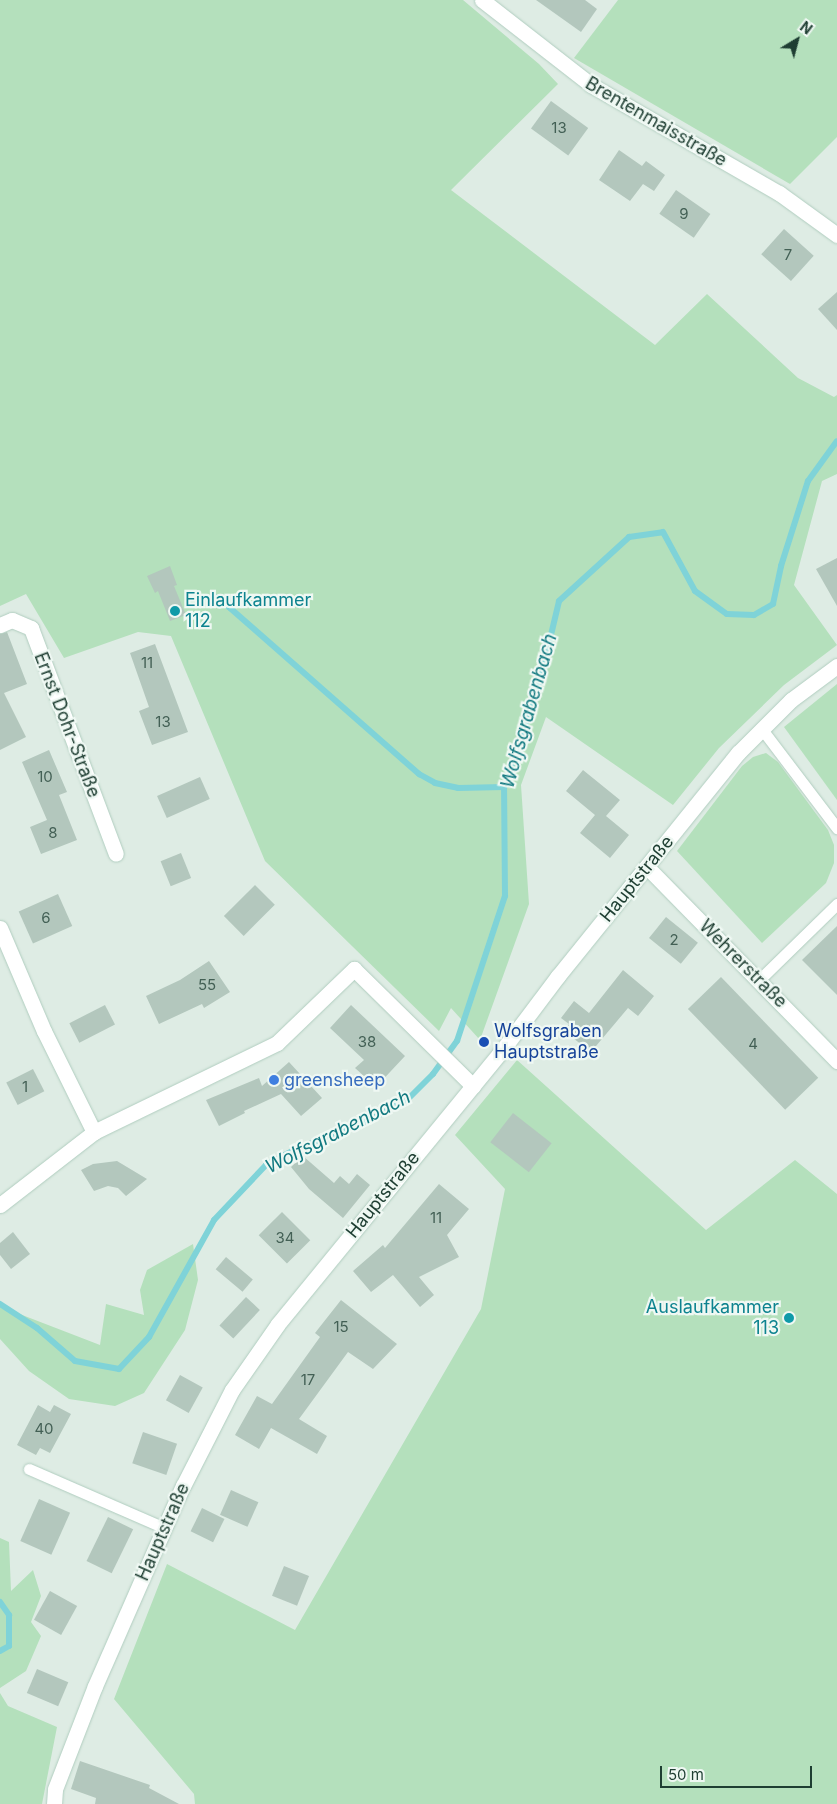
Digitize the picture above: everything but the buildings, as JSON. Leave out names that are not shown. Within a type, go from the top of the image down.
[{"type":"street","name":"Brentenmaisstraße","points":[[482,0],[591,85],[779,193],[825,224],[837,235]]},
{"type":"street","name":"Ernst Dohr-Straße","points":[[0,625],[12,620],[31,628],[116,854]]},
{"type":"street","name":"Hauptstraße","points":[[54,1804],[55,1789],[95,1686],[183,1486],[232,1390],[278,1324],[473,1086],[732,760],[761,728],[809,685],[837,666]]},
{"type":"street","name":"Wehrerstraße","points":[[647,867],[837,1061]]},
{"type":"street","points":[[0,928],[44,1031],[94,1132]]},
{"type":"street","points":[[0,1205],[94,1132],[278,1043],[354,969],[473,1086]]},
{"type":"lane","points":[[761,728],[837,828]]},
{"type":"lane","points":[[759,980],[837,904]]},
{"type":"lane","points":[[29,1469],[165,1528]]},
{"type":"green space","points":[[0,0],[463,0],[539,64],[558,84],[451,190],[655,345],[707,294],[798,378],[834,397],[837,395],[837,474],[822,481],[794,585],[837,645],[784,685],[719,748],[673,805],[546,717],[521,785],[529,904],[480,1040],[451,1008],[439,1031],[265,861],[171,636],[138,632],[64,658],[26,594],[0,606]]},
{"type":"green space","points":[[618,0],[837,0],[837,137],[790,184],[574,58]]},
{"type":"green space","points":[[837,684],[837,800],[784,727]]},
{"type":"green space","points":[[766,753],[778,762],[828,830],[834,845],[834,863],[826,883],[762,943],[677,851],[742,766],[753,757]]},
{"type":"green space","points":[[517,1060],[706,1230],[795,1160],[837,1194],[837,1804],[195,1804],[194,1794],[114,1699],[167,1564],[295,1630],[481,1309],[505,1189],[455,1135]]},
{"type":"green space","points":[[193,1244],[198,1280],[185,1330],[144,1393],[115,1406],[69,1399],[29,1371],[0,1339],[0,1304],[4,1308],[100,1345],[106,1304],[144,1315],[140,1290],[147,1270]]},
{"type":"green space","points":[[0,1538],[9,1542],[11,1591],[33,1570],[41,1596],[31,1622],[41,1636],[26,1671],[0,1688]]},
{"type":"green space","points":[[0,1693],[8,1706],[57,1727],[42,1804],[0,1804]]},
{"type":"waterway","name":"Wolfsgrabenbach","points":[[0,1304],[37,1328],[75,1361],[119,1369],[149,1337],[214,1220],[266,1165],[294,1150],[370,1120],[408,1099],[433,1074],[457,1041],[505,896],[504,787],[540,681],[559,601],[629,537],[663,532],[695,591],[727,614],[754,615],[773,604],[781,566],[808,481],[837,441]]},
{"type":"waterway","points":[[215,597],[230,608],[419,774],[435,783],[458,788],[504,787]]},
{"type":"waterway","name":"Wolfsgrabenbach","points":[[0,1602],[9,1615],[9,1646],[0,1651]]},
{"type":"place","name":"Einlaufkammer 112","points":[[175,611]]},
{"type":"place","name":"Wolfsgraben Hauptstraße","points":[[484,1042]]},
{"type":"place","name":"greensheep","points":[[274,1080]]},
{"type":"place","name":"Auslaufkammer 113","points":[[789,1318]]}]
